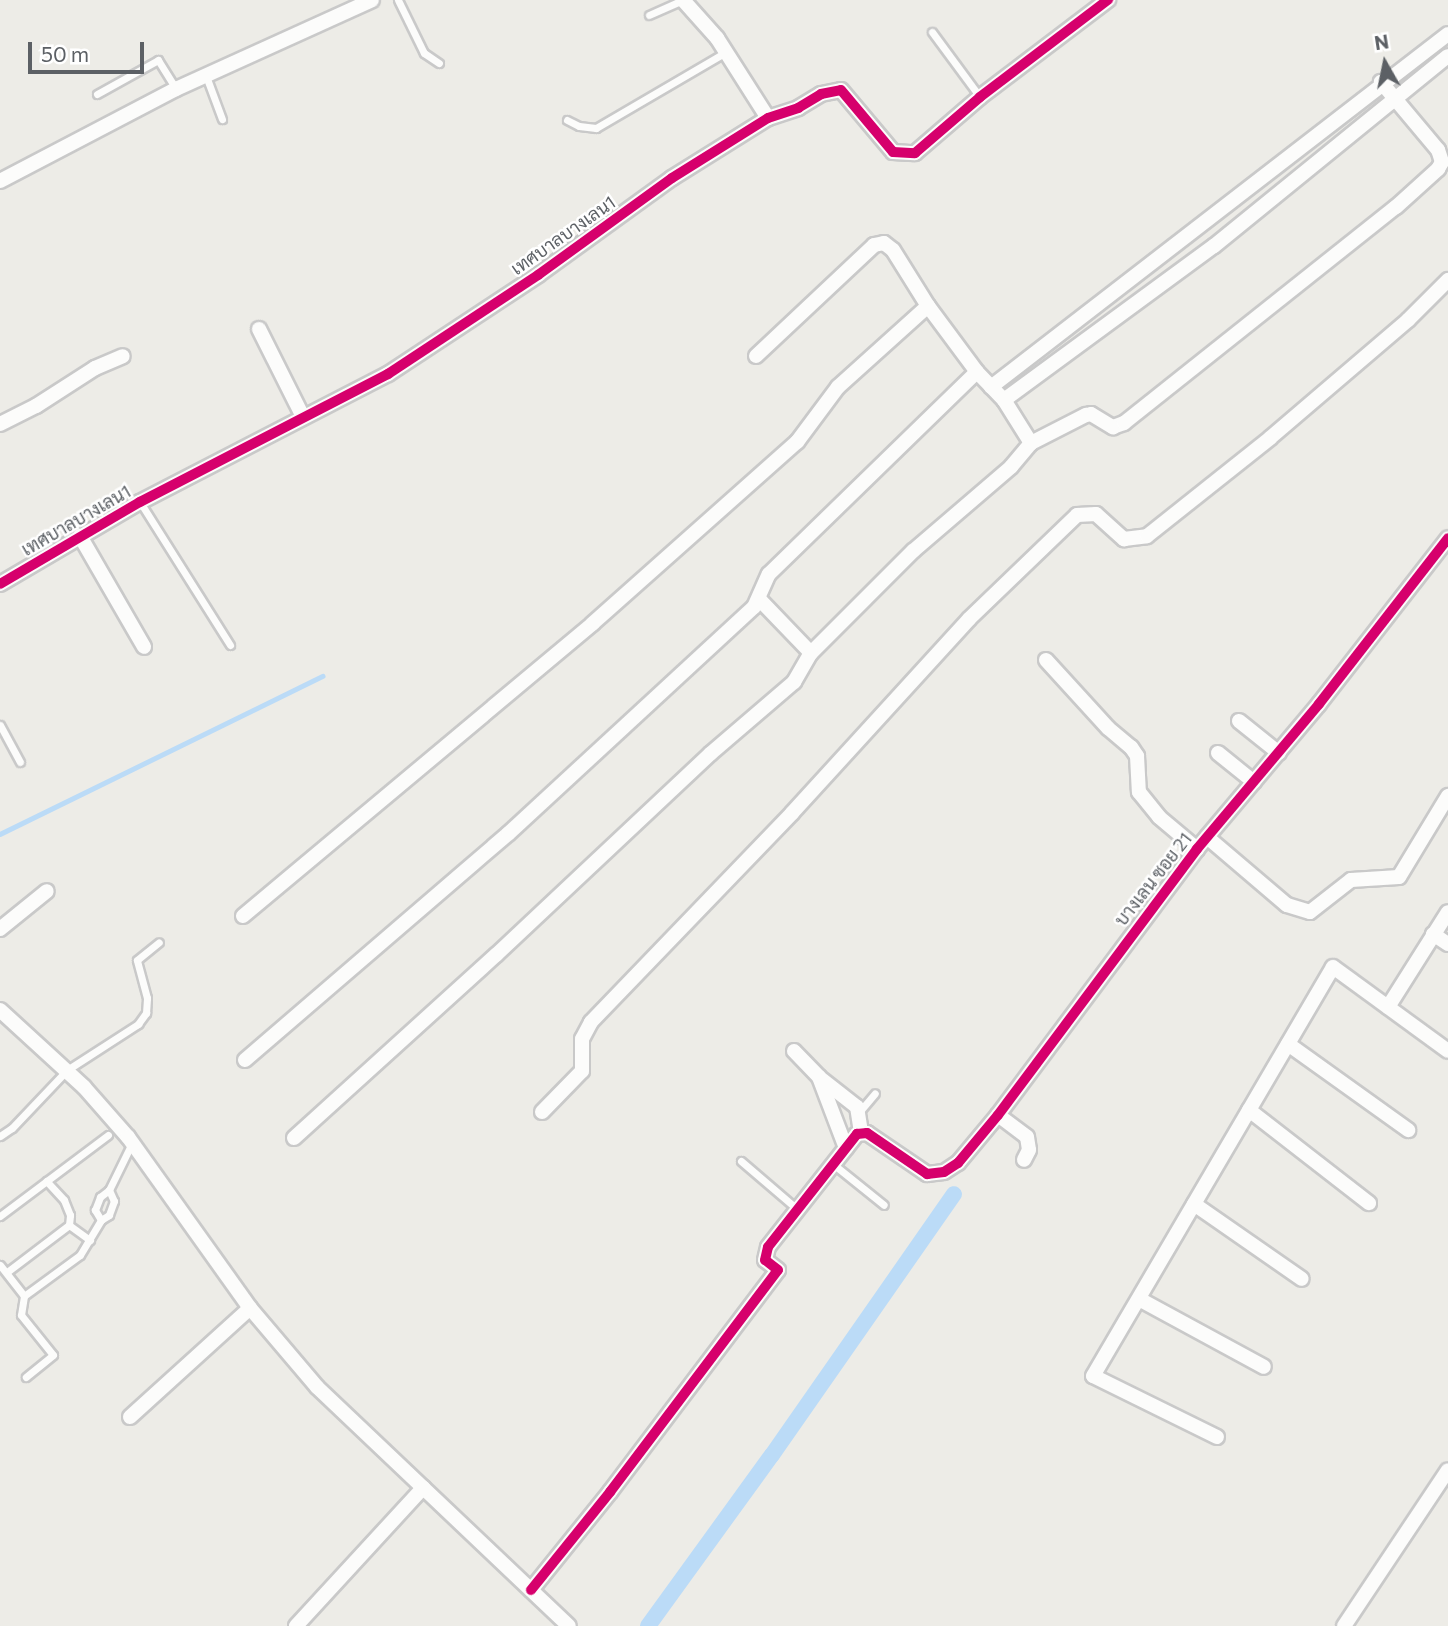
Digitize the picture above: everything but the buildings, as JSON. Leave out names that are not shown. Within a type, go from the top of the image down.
[{"type":"street","points":[[0,181],[176,89],[372,0]]},
{"type":"street","points":[[682,0],[727,52],[768,118]]},
{"type":"street","name":"เทศบาลบางเลน1","points":[[0,584],[140,502],[388,374],[538,275],[672,178],[768,118],[798,108],[821,94],[841,90],[893,152],[904,155],[915,153],[979,97],[1108,0]]},
{"type":"street","points":[[990,387],[1199,227],[1381,82],[1448,34]]},
{"type":"street","points":[[1004,400],[1214,246],[1448,56]]},
{"type":"street","points":[[294,1138],[496,955],[710,754],[794,682],[811,653],[913,551],[1011,467],[1031,443],[1086,415],[1091,414],[1112,427],[1124,423],[1376,223],[1438,169],[1442,162],[1438,150],[1381,82]]},
{"type":"street","points":[[1289,156],[1303,175]]},
{"type":"street","points":[[1199,227],[1214,246]]},
{"type":"street","points":[[756,356],[874,244],[884,243],[893,250],[928,306],[977,372],[1004,400],[1031,443]]},
{"type":"street","points":[[542,1112],[582,1071],[582,1039],[591,1023],[792,813],[969,619],[1077,515],[1096,514],[1124,539],[1147,536],[1270,438],[1408,320],[1448,280]]},
{"type":"street","points":[[1107,297],[1121,316]]},
{"type":"street","points":[[243,916],[593,623],[797,442],[838,387],[928,306]]},
{"type":"street","points":[[258,329],[303,417]]},
{"type":"street","points":[[0,424],[36,406],[95,368],[123,356]]},
{"type":"street","points":[[245,1060],[509,832],[760,600],[769,574],[977,372]]},
{"type":"street","points":[[80,536],[145,647]]},
{"type":"street","name":"บางเลน ซอย 21","points":[[864,1133],[927,1174],[958,1163],[998,1115],[1197,849],[1279,753],[1448,537]]},
{"type":"street","points":[[760,600],[811,653]]},
{"type":"street","points":[[1046,660],[1108,728],[1131,747],[1137,756],[1139,792],[1147,803],[1197,849]]},
{"type":"street","points":[[1239,721],[1279,753]]},
{"type":"street","points":[[1218,754],[1254,782]]},
{"type":"street","points":[[1207,837],[1287,905],[1310,912],[1351,880],[1399,877],[1448,796]]},
{"type":"street","points":[[0,929],[47,891]]},
{"type":"street","points":[[1388,1007],[1448,912]]},
{"type":"street","points":[[1433,934],[1448,944]]},
{"type":"street","points":[[1217,1437],[1093,1376],[1333,967],[1448,1051]]},
{"type":"street","points":[[0,1010],[32,1042],[85,1087],[132,1143],[250,1308],[317,1387],[567,1625]]},
{"type":"street","points":[[1288,1044],[1408,1130]]},
{"type":"street","points":[[531,1590],[610,1492],[778,1270],[765,1260],[765,1255],[833,1164],[846,1148],[864,1133],[860,1111],[819,1077],[794,1051]]},
{"type":"street","points":[[819,1077],[846,1148]]},
{"type":"street","points":[[1249,1110],[1369,1203]]},
{"type":"street","points":[[998,1115],[1027,1138],[1029,1150],[1024,1160]]},
{"type":"street","points":[[1194,1204],[1302,1279]]},
{"type":"street","points":[[1139,1299],[1264,1367]]},
{"type":"street","points":[[130,1417],[250,1308]]},
{"type":"street","points":[[1344,1626],[1448,1470]]},
{"type":"street","points":[[296,1626],[423,1488]]},
{"type":"lane","points":[[398,0],[424,53],[439,63]]},
{"type":"lane","points":[[649,15],[682,0]]},
{"type":"lane","points":[[932,32],[979,97]]},
{"type":"lane","points":[[567,120],[579,126],[596,128],[727,52]]},
{"type":"lane","points":[[97,94],[158,60],[176,89]]},
{"type":"lane","points":[[206,75],[222,119]]},
{"type":"lane","points":[[140,502],[230,645]]},
{"type":"lane","points":[[0,725],[20,762]]},
{"type":"lane","points":[[0,1136],[26,1114],[67,1070],[138,1024],[146,1013],[147,998],[137,960],[159,942]]},
{"type":"lane","points":[[860,1111],[875,1093]]},
{"type":"lane","points":[[0,1216],[108,1135]]},
{"type":"lane","points":[[101,1220],[95,1210],[100,1197],[109,1191],[132,1143]]},
{"type":"lane","points":[[741,1161],[798,1210]]},
{"type":"lane","points":[[833,1164],[884,1205]]},
{"type":"lane","points":[[7,1272],[69,1225],[70,1215],[64,1200],[46,1181]]},
{"type":"lane","points":[[24,1296],[80,1255],[101,1220],[109,1215],[114,1200],[109,1191]]},
{"type":"lane","points":[[69,1225],[90,1240]]},
{"type":"lane","points":[[0,1265],[24,1296],[21,1315],[53,1355],[26,1377]]},
{"type":"waterway","points":[[0,834],[322,676]]},
{"type":"waterway","points":[[648,1626],[772,1455],[954,1194]]},
{"type":"cycle path","points":[[0,584],[140,502],[388,374],[538,275],[672,178],[768,118],[798,108],[821,94],[841,90],[893,152],[915,153],[980,97],[1108,0]]},
{"type":"cycle path","points":[[531,1590],[610,1492],[778,1270],[765,1260],[768,1247],[857,1134],[867,1133],[927,1174],[944,1172],[958,1163],[998,1115],[1197,849],[1319,704],[1448,538]]}]
